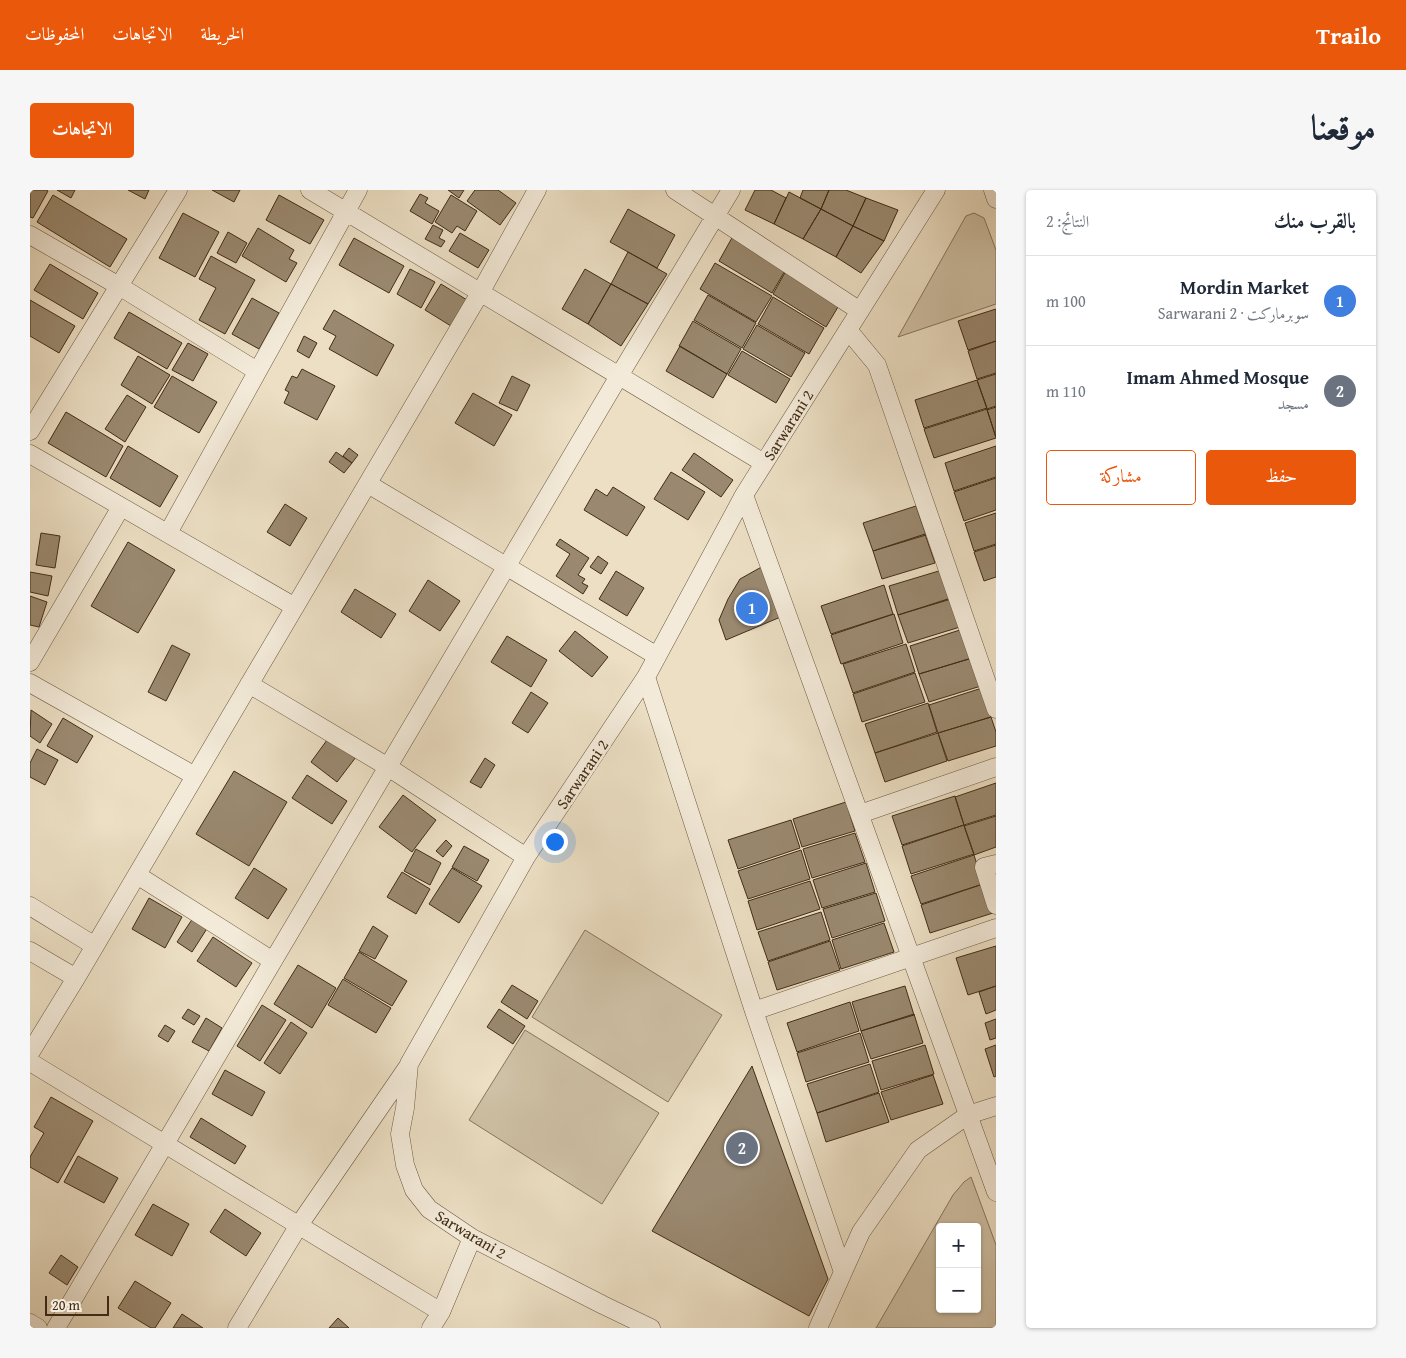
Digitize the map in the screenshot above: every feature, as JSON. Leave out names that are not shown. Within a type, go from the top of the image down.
[{"type":"street","points":[[30,431],[178,190]]},
{"type":"street","points":[[310,190],[764,463]]},
{"type":"street","points":[[168,533],[358,190]]},
{"type":"street","points":[[30,1053],[480,293],[536,190]]},
{"type":"street","points":[[675,190],[860,311]]},
{"type":"street","points":[[56,1328],[731,190]]},
{"type":"street","name":"Sarwarani 2","points":[[651,1328],[603,1306],[472,1238],[429,1209],[414,1190],[405,1165],[400,1134],[405,1108],[409,1064],[526,858],[646,678],[744,496],[936,190]]},
{"type":"street","points":[[993,190],[996,199]]},
{"type":"street","points":[[30,235],[119,286],[257,371]]},
{"type":"street","points":[[848,330],[877,365],[996,709]]},
{"type":"street","points":[[30,454],[295,607]]},
{"type":"street","points":[[368,484],[657,656]]},
{"type":"street","points":[[744,496],[996,1192]]},
{"type":"street","points":[[30,662],[121,507]]},
{"type":"street","points":[[646,678],[754,1011],[843,1272]]},
{"type":"street","points":[[30,683],[195,776]]},
{"type":"street","points":[[250,684],[388,767],[526,858]]},
{"type":"street","points":[[860,814],[996,767]]},
{"type":"street","points":[[996,864],[984,867],[996,905]]},
{"type":"street","points":[[137,875],[273,961]]},
{"type":"street","points":[[30,906],[95,946]]},
{"type":"street","points":[[754,1011],[996,928]]},
{"type":"street","points":[[30,951],[76,978]]},
{"type":"street","points":[[30,1062],[441,1312]]},
{"type":"street","points":[[237,1328],[299,1225],[409,1064]]},
{"type":"street","points":[[818,1328],[861,1232],[918,1150],[968,1115],[996,1106]]},
{"type":"street","points":[[431,1328],[441,1312],[472,1238]]},
{"type":"street","points":[[30,1323],[38,1328]]},
{"type":"shaded area","points":[[974,213],[984,218],[996,250],[996,304],[898,337],[966,216]]},
{"type":"shaded area","points":[[585,930],[722,1015],[668,1102],[532,1017]]},
{"type":"shaded area","points":[[525,1030],[659,1113],[602,1204],[469,1120]]},
{"type":"shaded area","points":[[971,1177],[996,1245],[996,1328],[876,1328],[936,1224],[936,1313],[981,1313],[981,1223],[937,1223],[953,1195]]},
{"type":"building","points":[[30,190],[48,191],[33,218],[30,217]]},
{"type":"building","points":[[57,190],[75,190],[71,198]]},
{"type":"building","points":[[128,190],[149,190],[145,199]]},
{"type":"building","points":[[212,190],[240,190],[234,202]]},
{"type":"building","points":[[448,190],[464,190],[459,198]]},
{"type":"building","points":[[475,190],[498,190],[516,203],[500,225],[467,201]]},
{"type":"building","points":[[755,190],[771,190],[786,198],[774,224],[745,210]]},
{"type":"building","points":[[803,190],[829,190],[821,209],[800,198]]},
{"type":"building","points":[[829,190],[846,190],[866,198],[853,226],[821,209]]},
{"type":"building","points":[[789,192],[821,209],[803,239],[774,224]]},
{"type":"building","points":[[420,194],[428,198],[425,203],[439,211],[432,224],[410,211]]},
{"type":"building","points":[[53,195],[127,239],[110,267],[37,222]]},
{"type":"building","points":[[279,195],[324,220],[310,244],[266,220]]},
{"type":"building","points":[[451,195],[477,211],[465,231],[457,226],[452,233],[435,222]]},
{"type":"building","points":[[866,198],[898,210],[884,241],[853,226]]},
{"type":"building","points":[[628,209],[675,235],[657,268],[610,242]]},
{"type":"building","points":[[821,209],[853,226],[836,257],[803,239]]},
{"type":"building","points":[[183,213],[219,232],[195,277],[159,258]]},
{"type":"building","points":[[433,225],[443,230],[439,238],[445,241],[441,247],[425,239]]},
{"type":"building","points":[[853,226],[884,241],[861,273],[836,257]]},
{"type":"building","points":[[258,228],[294,250],[289,259],[297,263],[286,282],[242,256]]},
{"type":"building","points":[[228,232],[247,243],[236,263],[217,253]]},
{"type":"building","points":[[460,233],[489,250],[478,268],[449,251]]},
{"type":"building","points":[[733,236],[786,269],[772,293],[719,261]]},
{"type":"building","points":[[354,238],[404,266],[389,293],[339,265]]},
{"type":"building","points":[[628,252],[667,274],[648,304],[611,284]]},
{"type":"building","points":[[211,256],[255,280],[225,334],[199,320],[216,288],[199,279]]},
{"type":"building","points":[[715,263],[772,296],[756,322],[700,289]]},
{"type":"building","points":[[50,264],[98,293],[83,319],[34,290]]},
{"type":"building","points":[[410,269],[435,282],[421,308],[397,294]]},
{"type":"building","points":[[585,269],[611,284],[588,324],[562,309]]},
{"type":"building","points":[[787,269],[841,302],[826,327],[773,294]]},
{"type":"building","points":[[441,284],[467,300],[451,326],[425,310]]},
{"type":"building","points":[[611,284],[648,304],[621,346],[588,324]]},
{"type":"building","points":[[708,295],[756,323],[742,348],[694,320]]},
{"type":"building","points":[[773,297],[824,328],[809,354],[758,324]]},
{"type":"building","points":[[252,298],[279,313],[259,349],[232,334]]},
{"type":"building","points":[[30,300],[75,326],[59,353],[30,336]]},
{"type":"building","points":[[996,309],[996,341],[968,350],[958,321]]},
{"type":"building","points":[[334,310],[394,345],[377,376],[329,349],[336,336],[323,329]]},
{"type":"building","points":[[129,312],[182,343],[167,369],[114,338]]},
{"type":"building","points":[[693,321],[741,349],[727,374],[679,346]]},
{"type":"building","points":[[757,325],[805,353],[791,377],[743,349]]},
{"type":"building","points":[[304,336],[317,343],[309,358],[297,351]]},
{"type":"building","points":[[996,341],[996,373],[977,379],[968,351]]},
{"type":"building","points":[[188,343],[208,354],[193,381],[172,370]]},
{"type":"building","points":[[680,346],[727,374],[713,398],[666,371]]},
{"type":"building","points":[[742,351],[790,379],[776,403],[728,375]]},
{"type":"building","points":[[138,356],[170,375],[152,404],[121,385]]},
{"type":"building","points":[[302,369],[335,386],[317,420],[284,403],[289,392],[285,390],[292,376],[297,378]]},
{"type":"building","points":[[996,374],[996,406],[987,409],[977,380]]},
{"type":"building","points":[[172,376],[217,402],[199,433],[154,407]]},
{"type":"building","points":[[512,376],[530,385],[517,411],[499,403]]},
{"type":"building","points":[[977,380],[987,408],[924,428],[915,400]]},
{"type":"building","points":[[473,393],[512,415],[494,446],[455,423]]},
{"type":"building","points":[[127,395],[146,407],[125,442],[105,429]]},
{"type":"building","points":[[996,407],[996,437],[987,410]]},
{"type":"building","points":[[987,409],[996,438],[934,458],[924,429]]},
{"type":"building","points":[[66,412],[123,446],[106,477],[48,443]]},
{"type":"building","points":[[128,446],[178,476],[160,507],[110,478]]},
{"type":"building","points":[[996,446],[996,477],[954,491],[945,463]]},
{"type":"building","points":[[349,448],[358,455],[352,463],[343,456]]},
{"type":"building","points":[[336,452],[352,463],[344,473],[329,462]]},
{"type":"building","points":[[694,453],[733,480],[721,497],[682,470]]},
{"type":"building","points":[[671,472],[705,492],[688,520],[654,499]]},
{"type":"building","points":[[996,478],[996,510],[964,521],[954,492]]},
{"type":"building","points":[[613,487],[645,507],[627,536],[584,510],[596,489],[607,496]]},
{"type":"building","points":[[285,504],[307,518],[290,546],[267,532]]},
{"type":"building","points":[[916,506],[926,535],[873,551],[863,523]]},
{"type":"building","points":[[996,513],[996,544],[974,551],[965,523]]},
{"type":"building","points":[[41,533],[60,536],[55,568],[36,565]]},
{"type":"building","points":[[925,534],[935,563],[882,579],[873,551]]},
{"type":"building","points":[[560,539],[589,558],[578,575],[585,579],[582,583],[588,586],[583,594],[556,576],[570,554],[556,545]]},
{"type":"building","points":[[128,542],[175,570],[138,633],[91,606]]},
{"type":"building","points":[[996,545],[996,577],[984,581],[974,552]]},
{"type":"building","points":[[598,556],[608,563],[601,574],[590,567]]},
{"type":"building","points":[[765,565],[783,616],[726,640],[719,620],[728,599],[740,579]]},
{"type":"building","points":[[942,570],[951,599],[898,615],[889,586]]},
{"type":"building","points":[[616,571],[644,588],[627,616],[599,599]]},
{"type":"building","points":[[30,572],[52,576],[48,596],[30,592]]},
{"type":"building","points":[[428,580],[460,601],[440,631],[409,611]]},
{"type":"building","points":[[884,585],[893,614],[831,634],[821,606]]},
{"type":"building","points":[[355,589],[396,614],[381,638],[341,612]]},
{"type":"building","points":[[30,596],[47,602],[39,627],[30,625]]},
{"type":"building","points":[[951,598],[960,627],[908,643],[898,615]]},
{"type":"building","points":[[894,614],[903,643],[841,664],[831,635]]},
{"type":"building","points":[[963,629],[972,658],[919,674],[910,646]]},
{"type":"building","points":[[575,631],[608,657],[592,677],[559,651]]},
{"type":"building","points":[[507,636],[547,660],[531,687],[491,662]]},
{"type":"building","points":[[906,644],[915,672],[853,693],[843,664]]},
{"type":"building","points":[[172,645],[190,654],[166,701],[148,692]]},
{"type":"building","points":[[972,658],[981,686],[929,702],[919,674]]},
{"type":"building","points":[[915,673],[925,702],[862,722],[853,694]]},
{"type":"building","points":[[982,688],[991,717],[938,733],[929,705]]},
{"type":"building","points":[[531,692],[548,703],[528,733],[512,723]]},
{"type":"building","points":[[928,703],[937,732],[875,753],[865,724]]},
{"type":"building","points":[[31,710],[52,724],[40,743],[30,736]]},
{"type":"building","points":[[991,717],[996,732],[996,746],[948,761],[938,733]]},
{"type":"building","points":[[63,718],[93,736],[77,763],[47,746]]},
{"type":"building","points":[[938,733],[947,761],[885,782],[875,753]]},
{"type":"building","points":[[330,736],[356,757],[337,782],[311,762]]},
{"type":"building","points":[[37,749],[58,760],[45,785],[30,777],[30,763]]},
{"type":"building","points":[[485,758],[495,765],[481,788],[470,782]]},
{"type":"building","points":[[234,771],[287,802],[249,866],[196,834]]},
{"type":"building","points":[[307,775],[347,801],[332,824],[292,798]]},
{"type":"building","points":[[996,783],[996,815],[964,825],[955,797]]},
{"type":"building","points":[[403,795],[436,820],[412,852],[379,827]]},
{"type":"building","points":[[955,796],[964,825],[902,845],[892,816]]},
{"type":"building","points":[[846,802],[855,831],[802,847],[793,819]]},
{"type":"building","points":[[996,816],[996,847],[974,855],[964,826]]},
{"type":"building","points":[[791,820],[800,848],[738,869],[728,840]]},
{"type":"building","points":[[964,825],[974,854],[911,874],[902,846]]},
{"type":"building","points":[[855,833],[865,862],[812,878],[803,849]]},
{"type":"building","points":[[446,840],[452,846],[443,857],[436,851]]},
{"type":"building","points":[[464,846],[489,860],[477,881],[452,867]]},
{"type":"building","points":[[416,849],[441,863],[430,885],[404,871]]},
{"type":"building","points":[[801,850],[810,879],[748,899],[738,871]]},
{"type":"building","points":[[974,855],[983,884],[921,904],[911,876]]},
{"type":"building","points":[[866,863],[875,892],[822,908],[813,880]]},
{"type":"building","points":[[254,868],[287,889],[268,919],[235,898]]},
{"type":"building","points":[[452,868],[482,886],[459,923],[429,904]]},
{"type":"building","points":[[402,872],[430,889],[416,914],[387,897]]},
{"type":"building","points":[[810,881],[820,909],[757,930],[748,901]]},
{"type":"building","points":[[983,884],[993,913],[930,933],[921,905]]},
{"type":"building","points":[[876,893],[885,921],[832,938],[823,909]]},
{"type":"building","points":[[149,898],[182,917],[165,948],[132,929]]},
{"type":"building","points":[[821,912],[830,940],[768,961],[758,932]]},
{"type":"building","points":[[193,918],[208,927],[192,952],[177,942]]},
{"type":"building","points":[[884,923],[894,952],[841,969],[832,940]]},
{"type":"building","points":[[373,926],[388,936],[375,959],[359,951]]},
{"type":"building","points":[[213,937],[252,963],[236,987],[197,961]]},
{"type":"building","points":[[830,941],[840,970],[777,990],[768,962]]},
{"type":"building","points":[[996,946],[996,986],[968,995],[956,958]]},
{"type":"building","points":[[359,952],[407,981],[392,1006],[344,978]]},
{"type":"building","points":[[298,965],[336,988],[312,1028],[274,1004]]},
{"type":"building","points":[[343,979],[391,1008],[376,1033],[328,1005]]},
{"type":"building","points":[[512,985],[538,1001],[527,1019],[501,1002]]},
{"type":"building","points":[[905,986],[914,1015],[861,1031],[852,1002]]},
{"type":"building","points":[[996,986],[996,1010],[986,1014],[979,992]]},
{"type":"building","points":[[850,1002],[859,1031],[797,1052],[787,1023]]},
{"type":"building","points":[[262,1005],[286,1020],[260,1061],[237,1046]]},
{"type":"building","points":[[188,1009],[200,1016],[194,1025],[182,1018]]},
{"type":"building","points":[[499,1009],[525,1026],[513,1044],[487,1027]]},
{"type":"building","points":[[914,1014],[923,1043],[871,1059],[861,1031]]},
{"type":"building","points":[[206,1018],[222,1028],[209,1051],[192,1042]]},
{"type":"building","points":[[996,1019],[996,1038],[990,1040],[985,1023]]},
{"type":"building","points":[[291,1022],[307,1033],[280,1074],[264,1063]]},
{"type":"building","points":[[165,1025],[175,1031],[168,1042],[158,1036]]},
{"type":"building","points":[[860,1033],[869,1062],[806,1082],[797,1053]]},
{"type":"building","points":[[925,1045],[934,1074],[881,1090],[872,1061]]},
{"type":"building","points":[[996,1045],[996,1076],[994,1077],[985,1049]]},
{"type":"building","points":[[870,1064],[879,1092],[817,1113],[807,1084]]},
{"type":"building","points":[[752,1066],[828,1279],[809,1316],[652,1231]]},
{"type":"building","points":[[225,1070],[265,1092],[252,1116],[212,1094]]},
{"type":"building","points":[[933,1075],[943,1104],[891,1120],[881,1092]]},
{"type":"building","points":[[879,1093],[889,1122],[826,1142],[817,1113]]},
{"type":"building","points":[[51,1097],[93,1121],[58,1183],[30,1167],[30,1157],[44,1133],[34,1127]]},
{"type":"building","points":[[201,1118],[246,1146],[235,1164],[190,1137]]},
{"type":"building","points":[[78,1156],[118,1178],[104,1203],[64,1182]]},
{"type":"building","points":[[153,1204],[189,1224],[172,1256],[135,1235]]},
{"type":"building","points":[[225,1209],[261,1233],[246,1256],[210,1232]]},
{"type":"building","points":[[61,1255],[78,1267],[67,1285],[49,1273]]},
{"type":"building","points":[[135,1281],[171,1303],[155,1328],[151,1328],[118,1308]]},
{"type":"building","points":[[182,1314],[203,1328],[173,1328]]},
{"type":"building","points":[[338,1318],[349,1328],[329,1328]]},
{"type":"place","name":"Mordin Market","points":[[752,608]]},
{"type":"place","name":"Imam Ahmed Mosque","points":[[742,1148]]}]
